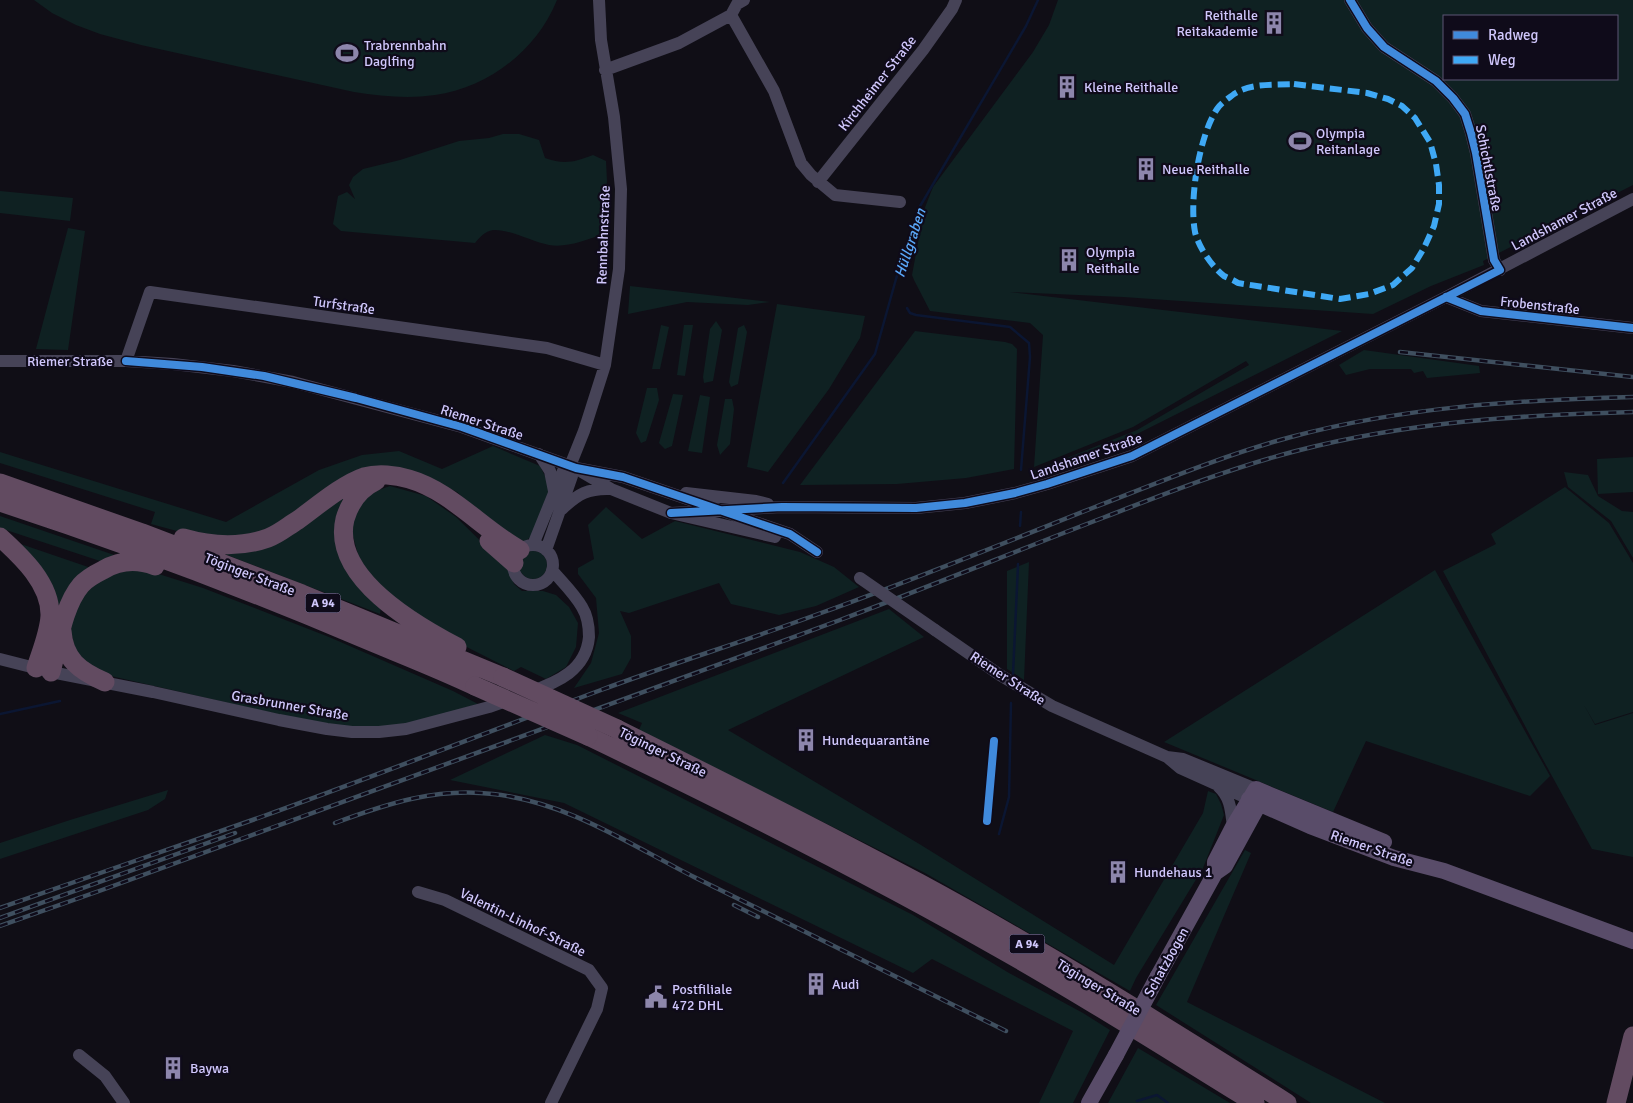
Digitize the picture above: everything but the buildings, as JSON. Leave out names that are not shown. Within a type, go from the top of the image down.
[{"type":"highway","points":[[391,475],[370,484],[349,505],[343,534],[353,565],[361,577],[385,601],[442,639],[496,667],[503,677]]},
{"type":"highway","points":[[142,532],[167,534],[199,543],[233,545],[256,541],[270,537],[283,530],[342,489],[363,477],[391,475],[408,478],[447,497],[493,534],[522,553]]},
{"type":"highway","name":"Töginger Straße","points":[[0,483],[142,532],[302,594],[503,677],[616,729],[759,800],[920,884],[1070,969],[1287,1103]]},
{"type":"highway","name":"Töginger Straße","points":[[0,502],[58,521],[297,610],[588,736],[868,876],[1006,952],[1181,1056],[1255,1103]]},
{"type":"highway","points":[[0,537],[22,559],[40,583],[48,598],[50,617],[44,670]]},
{"type":"highway","points":[[44,670],[71,601],[81,585],[91,576],[116,564],[138,561],[182,575],[212,577]]},
{"type":"highway","points":[[62,628],[66,652],[71,659],[87,674],[104,682]]},
{"type":"highway","points":[[1616,1103],[1633,1035]]},
{"type":"highway","points":[[1226,1085],[1233,1098],[1241,1103]]},
{"type":"main road","name":"Schatzbogen","points":[[1215,873],[1215,862],[1233,827],[1257,796]]},
{"type":"main road","name":"Schatzbogen","points":[[1089,1103],[1215,873],[1225,866],[1257,796]]},
{"type":"main road","name":"Riemer Straße","points":[[1257,796],[1310,826],[1394,858],[1444,871],[1633,941]]},
{"type":"street","name":"Rennbahnstraße","points":[[546,550],[572,476],[582,436],[605,365],[619,269],[621,189],[614,117],[601,40],[599,0]]},
{"type":"street","points":[[605,70],[679,43],[730,15],[737,4],[744,0]]},
{"type":"street","name":"Kirchheimer Straße","points":[[818,182],[923,50],[952,9],[956,0]]},
{"type":"street","name":"Schichtlstraße","points":[[1350,0],[1368,28],[1384,47],[1436,81],[1453,98],[1465,114],[1476,153],[1494,260],[1500,270]]},
{"type":"street","points":[[730,15],[774,91],[801,163],[818,182],[835,195],[900,202]]},
{"type":"street","name":"Landshamer Straße","points":[[671,513],[782,507],[916,508],[974,501],[1015,493],[1047,484],[1132,456],[1500,270],[1633,200]]},
{"type":"street","name":"Turfstraße","points":[[126,361],[150,292],[546,348],[605,365]]},
{"type":"street","name":"Frobenstraße","points":[[1446,297],[1481,311],[1633,328]]},
{"type":"street","name":"Riemer Straße","points":[[0,361],[126,361],[202,367],[292,382],[462,427],[573,467],[611,489],[671,513],[777,538],[817,552],[790,534],[623,477],[573,467]]},
{"type":"street","points":[[539,454],[550,471],[554,491]]},
{"type":"street","name":"Rennbahnstraße","points":[[522,553],[563,471],[573,467]]},
{"type":"street","points":[[561,509],[573,498],[585,491],[611,489]]},
{"type":"street","name":"Landshamer Straße","points":[[668,492],[756,501],[782,507]]},
{"type":"street","points":[[546,550],[552,559],[550,576],[545,581],[533,585],[521,580],[514,570],[522,553],[546,550]]},
{"type":"street","name":"Grasbrunner Straße","points":[[0,659],[327,730],[379,732],[406,729],[489,707],[552,684],[568,675],[580,663],[587,648],[589,630],[585,613],[572,593],[552,570]]},
{"type":"street","name":"Riemer Straße","points":[[860,578],[1000,675],[1052,706],[1167,758],[1180,768],[1218,785],[1257,796]]},
{"type":"street","points":[[545,581],[572,593]]},
{"type":"street","name":"Riemer Straße","points":[[1167,758],[1183,759],[1257,796]]},
{"type":"street","points":[[1218,785],[1225,792],[1230,803],[1233,827]]},
{"type":"street","name":"Valentin-Linhof-Straße","points":[[418,892],[444,900],[589,970],[602,988],[597,1009],[550,1103]]},
{"type":"street","points":[[79,1055],[105,1076],[124,1103]]},
{"type":"shaded area","name":"Trabrennbahn Daglfing","points":[[34,0],[557,0],[537,35],[524,50],[492,75],[455,91],[435,95],[404,97],[354,92],[141,45],[100,34],[76,25],[52,13]]},
{"type":"shaded area","name":"Olympia Reitanlage","points":[[1058,0],[1633,0],[1633,185],[1483,261],[1484,265],[1431,286],[1373,314],[1123,297],[1010,292],[1342,331],[1139,433],[1095,453],[1035,473],[1034,471],[1137,430],[1249,365],[1246,361],[1133,427],[1034,467],[1043,335],[1030,323],[930,311],[912,275],[924,210],[933,187],[1033,52],[1049,25]]},
{"type":"shaded area","points":[[503,134],[519,134],[539,140],[545,158],[552,160],[569,162],[593,155],[606,161],[607,181],[601,235],[576,243],[556,246],[500,230],[493,230],[485,233],[475,243],[341,231],[333,224],[338,196],[347,192],[355,199],[349,185],[353,177],[363,169],[400,160],[459,141],[489,138]]},
{"type":"shaded area","points":[[0,191],[73,198],[70,221],[0,213]]},
{"type":"shaded area","points":[[68,228],[85,231],[68,350],[36,349]]},
{"type":"shaded area","points":[[630,286],[770,302],[748,305],[687,302],[628,314]]},
{"type":"shaded area","points":[[777,304],[865,316],[860,338],[829,389],[768,472],[747,467]]},
{"type":"shaded area","points":[[716,321],[722,330],[713,381],[704,383],[703,377],[710,329]]},
{"type":"shaded area","points":[[661,325],[669,327],[660,369],[652,369]]},
{"type":"shaded area","points":[[684,325],[693,325],[685,376],[677,375]]},
{"type":"shaded area","points":[[744,325],[747,332],[738,384],[731,387],[729,382],[738,328]]},
{"type":"shaded area","points":[[915,331],[1005,342],[1012,344],[1017,349],[1014,469],[966,478],[897,484],[800,485]]},
{"type":"shaded area","points":[[1364,350],[1479,366],[1480,373],[1427,378],[1423,371],[1414,373],[1411,369],[1370,369],[1346,375],[1339,365]]},
{"type":"shaded area","points":[[647,388],[657,388],[659,400],[646,441],[641,443],[636,433]]},
{"type":"shaded area","points":[[673,394],[683,395],[672,446],[665,449],[659,443]]},
{"type":"shaded area","points":[[700,395],[710,397],[702,453],[688,451]]},
{"type":"shaded area","points":[[725,399],[732,399],[734,409],[730,444],[720,455],[717,445]]},
{"type":"shaded area","points":[[493,446],[540,466],[551,488],[536,529],[523,542],[509,540],[457,492],[424,476],[400,468],[253,539],[199,537],[151,524],[155,512],[0,463],[0,452],[226,522],[319,470],[362,455],[399,451],[442,469]]},
{"type":"shaded area","points":[[1633,457],[1633,492],[1598,494],[1597,459]]},
{"type":"shaded area","points":[[1564,472],[1588,475],[1598,496],[1622,511],[1633,512],[1633,558],[1611,521],[1568,487]]},
{"type":"shaded area","points":[[358,485],[342,563],[362,592],[381,606],[380,614],[222,553]]},
{"type":"shaded area","points":[[390,486],[426,496],[456,517],[506,566],[514,584],[522,591],[543,591],[556,595],[569,607],[578,623],[576,647],[566,667],[546,679],[521,667],[514,671],[451,639],[382,594],[363,572],[349,522],[358,503],[373,492]]},
{"type":"shaded area","points":[[1565,487],[1609,523],[1633,563],[1633,712],[1595,724],[1584,705],[1595,725],[1633,713],[1633,857],[1592,849],[1443,571],[1496,544],[1491,534]]},
{"type":"shaded area","points":[[606,507],[642,539],[675,521],[800,552],[834,567],[859,587],[816,606],[779,615],[731,604],[719,583],[629,613],[620,611],[631,636],[631,658],[622,674],[574,688],[591,663],[599,633],[596,598],[578,574],[578,568],[594,559],[588,525]]},
{"type":"shaded area","points":[[0,516],[126,559],[106,563],[0,528]]},
{"type":"shaded area","points":[[12,541],[94,569],[58,617]]},
{"type":"shaded area","points":[[533,551],[543,555],[547,565],[543,575],[533,579],[523,575],[519,565],[523,555]]},
{"type":"shaded area","points":[[1029,562],[1024,680],[1007,669],[1007,571]]},
{"type":"shaded area","points":[[119,570],[146,570],[203,588],[329,637],[453,691],[478,704],[422,721],[369,729],[312,722],[89,671],[78,661],[69,625],[87,588]]},
{"type":"shaded area","points":[[1435,570],[1550,776],[1530,796],[1366,741],[1333,812],[1164,742]]},
{"type":"shaded area","points":[[889,609],[924,637],[728,730],[921,845],[1114,965],[1203,813],[1208,791],[1216,794],[1224,815],[1203,868],[1130,991],[925,873],[639,730],[642,723],[618,713]]},
{"type":"shaded area","points":[[545,735],[577,745],[913,915],[1009,973],[1083,1013],[1110,1030],[1073,1103],[1039,1103],[1073,1031],[932,959],[913,973],[564,803],[450,780]]},
{"type":"shaded area","points":[[168,790],[165,799],[148,810],[0,859],[0,843]]},
{"type":"shaded area","points":[[1245,850],[1251,853],[1187,1002],[1385,1103],[1311,1103],[1156,1005]]},
{"type":"shaded area","points":[[1138,1048],[1230,1103],[1108,1103]]},
{"type":"waterway","name":"Hüllgraben","points":[[783,483],[875,354],[896,279],[919,208],[1026,26],[1038,0]]},
{"type":"waterway","points":[[907,308],[910,313],[916,315],[1010,327],[1029,343],[1030,357],[1021,470]]},
{"type":"waterway","points":[[1020,526],[1021,512]]},
{"type":"waterway","points":[[1013,674],[1018,564]]},
{"type":"waterway","name":"Hüllgraben","points":[[0,714],[60,701]]},
{"type":"waterway","points":[[999,834],[1009,797],[1011,703]]},
{"type":"waterway","points":[[1137,1101],[1157,1095],[1168,1103]]},
{"type":"railway","points":[[1400,352],[1633,377]]},
{"type":"railway","points":[[0,908],[261,817],[601,690],[794,623],[1217,460],[1266,444],[1333,427],[1418,412],[1503,403],[1633,397]]},
{"type":"railway","points":[[0,926],[748,654],[1199,481],[1247,465],[1338,441],[1422,427],[1505,418],[1633,412]]},
{"type":"railway","points":[[335,823],[373,809],[412,799],[452,793],[493,794],[546,806],[597,826],[694,877],[1006,1031]]},
{"type":"railway","points":[[0,918],[235,833]]},
{"type":"railway","points":[[734,905],[758,917]]},
{"type":"marked path","points":[[1294,84],[1367,93],[1388,99],[1402,106],[1415,118],[1430,142],[1439,185],[1439,204],[1434,226],[1412,268],[1393,285],[1369,294],[1340,299],[1238,283],[1219,272],[1210,262],[1199,244],[1193,219],[1197,169],[1205,135],[1217,109],[1240,90],[1263,85],[1294,84]]},
{"type":"cycle path","points":[[671,513],[782,507],[916,508],[965,503],[1015,493],[1047,484],[1132,456],[1500,270],[1494,260],[1476,153],[1465,114],[1453,98],[1436,81],[1384,47],[1367,28],[1350,0]]},
{"type":"cycle path","points":[[1446,297],[1481,311],[1633,328]]},
{"type":"cycle path","points":[[126,361],[202,367],[264,376],[356,398],[462,427],[576,468],[623,477],[790,534],[817,552]]},
{"type":"cycle path","points":[[987,821],[994,741]]},
{"type":"place","name":"Reithalle Reitakademie","points":[[1274,23]]},
{"type":"place","name":"Trabrennbahn Daglfing","points":[[347,53]]},
{"type":"place","name":"Kleine Reithalle","points":[[1067,87]]},
{"type":"place","name":"Olympia Reitanlage","points":[[1300,141]]},
{"type":"place","name":"Neue Reithalle","points":[[1146,169]]},
{"type":"place","name":"Olympia Reithalle","points":[[1069,260]]},
{"type":"place","name":"Hundequarantäne","points":[[806,740]]},
{"type":"place","name":"Hundehaus 1","points":[[1118,872]]},
{"type":"place","name":"Audi","points":[[816,984]]},
{"type":"place","name":"Postfiliale 472 DHL","points":[[656,997]]},
{"type":"place","name":"Baywa","points":[[173,1068]]}]
